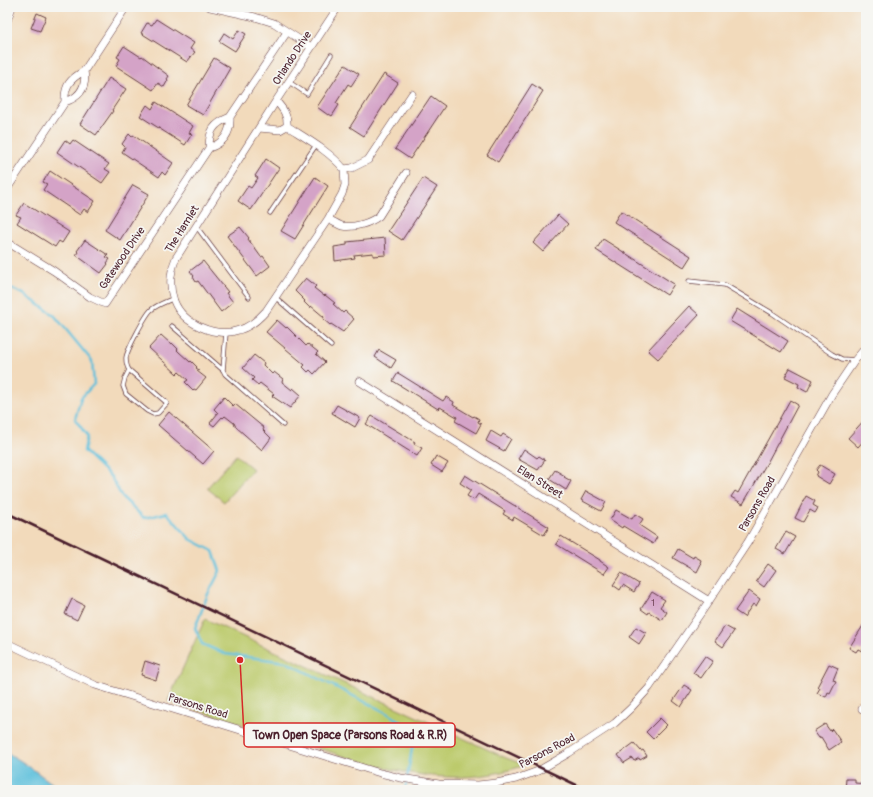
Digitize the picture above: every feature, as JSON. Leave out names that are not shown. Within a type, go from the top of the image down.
[{"type":"street","points":[[7,21],[12,7]]},
{"type":"street","points":[[65,102],[64,93],[69,83],[84,71],[126,7]]},
{"type":"street","points":[[210,7],[255,17],[274,23],[311,48]]},
{"type":"street","name":"Orlando Drive","points":[[276,101],[338,7]]},
{"type":"street","name":"Gatewood Drive","points":[[209,148],[218,145],[225,138],[230,127],[230,117],[287,32]]},
{"type":"street","points":[[7,189],[65,102],[74,99],[82,91],[86,80],[84,71]]},
{"type":"street","points":[[287,126],[316,145],[338,162],[344,169],[352,168],[368,160],[412,94]]},
{"type":"street","points":[[276,101],[283,109],[288,119],[287,126]]},
{"type":"street","name":"The Hamlet","points":[[276,101],[176,258],[173,265],[171,283],[174,298],[182,312],[199,327],[214,332],[226,333],[238,331],[253,324],[266,311],[328,219],[345,186],[344,169]]},
{"type":"street","name":"Gatewood Drive","points":[[7,242],[104,304],[209,148],[209,136],[213,128],[220,121],[230,117]]},
{"type":"street","points":[[259,128],[280,130],[287,126]]},
{"type":"street","points":[[328,219],[344,226],[366,223],[374,220],[406,173]]},
{"type":"street","name":"Parsons Road","points":[[7,643],[95,685],[366,769],[401,778],[439,784],[469,785],[496,783],[530,774],[569,753],[615,723],[640,699],[666,664],[748,542],[832,394],[855,360],[866,347]]},
{"type":"street","name":"Elan Street","points":[[359,381],[709,601]]},
{"type":"lane","points":[[289,82],[307,94],[331,55]]},
{"type":"lane","points":[[270,213],[316,145]]},
{"type":"lane","points":[[196,226],[249,297]]},
{"type":"lane","points":[[689,281],[725,285],[772,313],[832,354],[842,359],[855,360]]},
{"type":"lane","points":[[129,370],[123,386],[126,394],[153,414],[158,413],[167,403],[129,370],[126,357],[150,311],[159,304],[174,298]]},
{"type":"lane","points":[[275,298],[331,346]]},
{"type":"lane","points":[[172,326],[283,424]]},
{"type":"lane","points":[[223,370],[226,333]]},
{"type":"green space","points":[[236,455],[253,469],[224,502],[207,488]]},
{"type":"green space","points":[[205,619],[506,758],[525,765],[496,773],[469,777],[441,777],[414,774],[360,761],[168,701]]},
{"type":"water","points":[[7,753],[21,761],[62,790],[7,790]]},
{"type":"building","points":[[37,13],[46,17],[40,31],[31,28]]},
{"type":"building","points":[[156,19],[194,43],[190,49],[195,52],[187,62],[141,33],[147,23],[152,25]]},
{"type":"building","points":[[239,30],[246,34],[235,51],[219,41],[224,33],[233,39]]},
{"type":"building","points":[[124,46],[141,57],[142,56],[169,76],[164,87],[158,83],[153,90],[116,66],[120,59],[117,57]]},
{"type":"building","points":[[214,58],[230,68],[203,115],[186,105]]},
{"type":"building","points":[[345,65],[359,74],[351,86],[348,84],[336,103],[339,105],[332,116],[329,114],[328,115],[317,107]]},
{"type":"building","points":[[384,74],[398,83],[364,136],[350,127]]},
{"type":"building","points":[[109,78],[126,89],[96,135],[80,124]]},
{"type":"building","points":[[532,84],[543,91],[498,162],[487,155]]},
{"type":"building","points":[[431,96],[445,106],[410,159],[395,149]]},
{"type":"building","points":[[156,102],[193,126],[189,133],[192,134],[185,145],[140,116],[147,105],[152,109]]},
{"type":"building","points":[[129,134],[132,137],[133,135],[173,163],[165,175],[162,172],[159,177],[122,152],[125,147],[122,144]]},
{"type":"building","points":[[65,140],[70,144],[73,140],[109,164],[105,169],[110,172],[102,183],[57,152]]},
{"type":"building","points":[[266,159],[279,168],[251,210],[238,201],[248,186],[251,188],[258,178],[255,176]]},
{"type":"building","points":[[50,171],[95,201],[88,212],[84,209],[80,215],[43,190],[47,184],[43,182]]},
{"type":"building","points":[[315,177],[328,186],[295,239],[281,231]]},
{"type":"building","points":[[423,178],[437,187],[402,240],[388,231]]},
{"type":"building","points":[[133,185],[149,194],[120,240],[105,230]]},
{"type":"building","points":[[24,203],[69,232],[62,243],[59,241],[55,247],[17,223],[21,217],[16,215]]},
{"type":"building","points":[[621,211],[691,256],[684,267],[614,222]]},
{"type":"building","points":[[558,215],[568,224],[543,252],[533,243]]},
{"type":"building","points":[[240,227],[261,257],[263,256],[270,266],[257,276],[227,236]]},
{"type":"building","points":[[385,238],[386,255],[373,256],[373,253],[354,255],[355,258],[335,261],[334,247],[347,245],[347,242]]},
{"type":"building","points":[[603,239],[674,284],[667,295],[596,250]]},
{"type":"building","points":[[85,240],[108,255],[106,257],[110,259],[101,273],[76,255],[78,252],[77,251]]},
{"type":"building","points":[[203,261],[228,292],[226,293],[233,302],[221,312],[198,281],[196,282],[190,271]]},
{"type":"building","points":[[306,278],[316,286],[314,288],[335,303],[333,304],[343,313],[345,311],[354,319],[343,332],[331,324],[330,325],[323,319],[324,317],[311,306],[310,308],[295,291]]},
{"type":"building","points":[[689,306],[699,315],[658,359],[648,350]]},
{"type":"building","points":[[737,309],[788,341],[781,352],[730,321]]},
{"type":"building","points":[[277,320],[286,328],[287,327],[306,346],[308,344],[318,352],[316,354],[325,362],[314,374],[310,370],[308,372],[303,367],[305,365],[266,332]]},
{"type":"building","points":[[161,335],[171,344],[172,343],[190,362],[191,361],[199,370],[197,371],[206,378],[196,390],[193,390],[185,382],[188,380],[179,372],[177,374],[149,348]]},
{"type":"building","points":[[379,350],[396,360],[391,368],[375,357]]},
{"type":"building","points":[[254,355],[264,363],[263,365],[272,374],[274,372],[283,379],[282,382],[292,390],[293,388],[301,395],[290,408],[272,396],[274,394],[260,383],[258,385],[252,380],[254,378],[243,368]]},
{"type":"building","points":[[790,368],[813,380],[807,392],[798,387],[799,384],[785,377]]},
{"type":"building","points":[[398,373],[443,401],[446,397],[454,402],[453,405],[479,419],[478,422],[481,424],[476,433],[455,421],[457,417],[440,407],[438,409],[393,381]]},
{"type":"building","points":[[224,397],[233,406],[235,404],[264,428],[263,430],[271,438],[262,450],[225,416],[223,418],[222,417],[214,426],[210,423],[218,413],[214,409]]},
{"type":"building","points":[[790,400],[798,405],[743,504],[731,497],[735,491],[738,493]]},
{"type":"building","points":[[337,405],[360,418],[355,427],[332,413]]},
{"type":"building","points":[[169,412],[214,451],[203,464],[158,425]]},
{"type":"building","points":[[372,416],[415,442],[414,444],[422,448],[417,456],[366,424]]},
{"type":"building","points":[[866,418],[866,438],[858,447],[848,438]]},
{"type":"building","points":[[491,431],[501,437],[503,434],[511,439],[504,451],[486,441]]},
{"type":"building","points":[[524,449],[537,458],[539,456],[545,460],[538,470],[518,459]]},
{"type":"building","points":[[436,456],[448,463],[442,472],[431,465]]},
{"type":"building","points":[[820,465],[835,474],[829,484],[816,476],[818,472],[816,470]]},
{"type":"building","points":[[555,470],[571,481],[566,490],[549,479]]},
{"type":"building","points":[[465,475],[549,527],[544,535],[514,517],[513,520],[503,514],[505,511],[478,494],[474,500],[467,496],[471,490],[460,483]]},
{"type":"building","points":[[586,491],[606,502],[601,511],[581,500]]},
{"type":"building","points":[[806,496],[815,501],[813,505],[818,508],[815,513],[810,510],[803,522],[795,518]]},
{"type":"building","points":[[616,510],[632,519],[635,514],[643,519],[639,525],[657,537],[653,544],[610,520]]},
{"type":"building","points":[[786,532],[795,537],[785,554],[776,549]]},
{"type":"building","points":[[561,536],[609,567],[604,574],[556,544]]},
{"type":"building","points":[[678,549],[693,558],[694,556],[701,560],[701,564],[697,572],[673,558]]},
{"type":"building","points":[[768,564],[776,570],[764,587],[756,581]]},
{"type":"building","points":[[621,573],[639,584],[634,592],[623,585],[620,590],[613,585]]},
{"type":"building","points":[[749,591],[760,599],[756,606],[753,604],[744,617],[735,611]]},
{"type":"building","points":[[652,592],[665,600],[660,607],[667,612],[662,620],[641,609]]},
{"type":"building","points":[[72,599],[84,605],[77,620],[65,614]]},
{"type":"building","points":[[866,621],[866,644],[862,651],[858,649],[856,652],[849,648]]},
{"type":"building","points":[[725,626],[734,631],[723,647],[715,641]]},
{"type":"building","points":[[636,627],[646,633],[639,644],[629,637]]},
{"type":"building","points":[[705,656],[713,661],[701,678],[693,673]]},
{"type":"building","points":[[145,661],[160,666],[156,680],[141,675]]},
{"type":"building","points":[[829,664],[838,668],[833,680],[836,681],[830,693],[828,692],[826,697],[817,693],[820,688],[817,687]]},
{"type":"building","points":[[684,685],[692,690],[681,707],[673,701]]},
{"type":"building","points":[[660,718],[667,725],[653,739],[646,732]]},
{"type":"building","points":[[825,724],[830,731],[832,729],[841,742],[829,750],[821,737],[819,738],[814,731]]},
{"type":"building","points":[[634,743],[641,751],[643,750],[647,756],[640,760],[639,758],[634,761],[632,758],[624,763],[618,755]]},
{"type":"building","points":[[846,779],[855,779],[855,783],[866,784],[866,790],[845,790]]},
{"type":"waterway","points":[[7,287],[22,293],[54,315],[92,361],[94,384],[81,398],[75,419],[87,436],[84,451],[111,477],[122,497],[144,518],[167,513],[190,539],[213,551],[220,571],[208,594],[195,628],[202,644],[225,654],[286,662],[387,713],[415,731],[405,790]]},
{"type":"railway","points":[[7,513],[587,790]]},
{"type":"place","name":"Town Open Space (Parsons Road & R.R)","points":[[240,660]]}]
